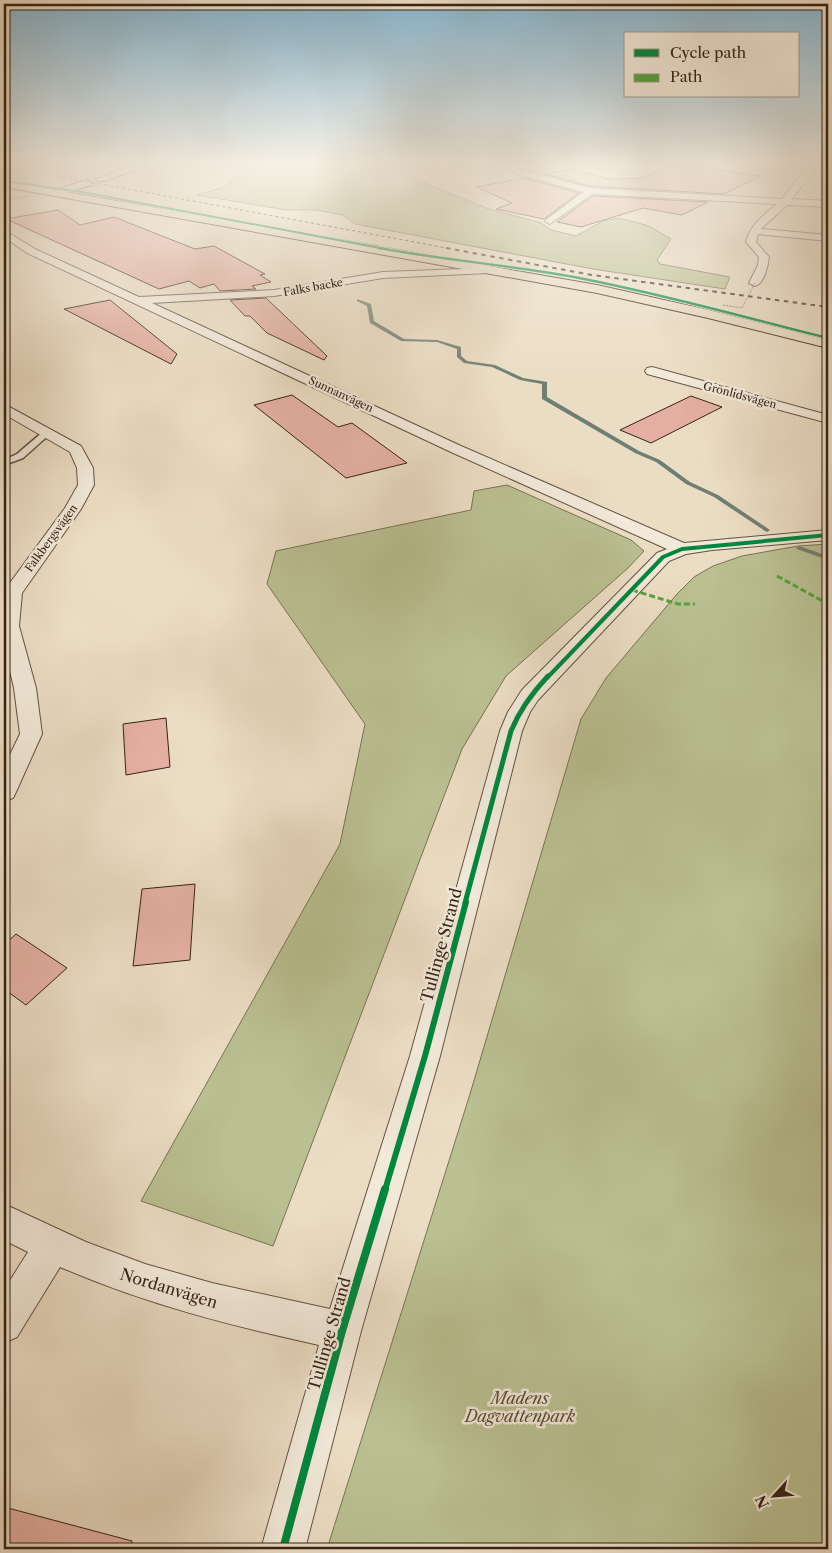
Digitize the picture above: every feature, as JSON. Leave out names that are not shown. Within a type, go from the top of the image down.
[{"type":"main road","points":[[295,234],[609,291],[828,344]]},
{"type":"street","name":"Sunnanvägen","points":[[6,234],[30,251],[456,449],[682,550]]},
{"type":"street","points":[[754,234],[751,242],[764,257],[763,265],[755,284]]},
{"type":"street","points":[[785,234],[828,238]]},
{"type":"street","points":[[12,255],[30,251]]},
{"type":"street","name":"Falks backe","points":[[137,300],[274,293],[383,274],[488,270]]},
{"type":"street","name":"Grönlidsvägen","points":[[652,371],[828,419]]},
{"type":"street","name":"Falkbergsvägen","points":[[4,408],[76,449],[85,468],[86,485],[74,509],[12,593],[9,626],[25,688],[31,734],[4,792]]},
{"type":"street","name":"Tullinge Strand","points":[[284,1549],[342,1331],[425,1056],[511,731],[519,712],[530,695],[663,557],[682,550],[828,535]]},
{"type":"street","name":"Nordanvägen","points":[[4,1222],[52,1247],[132,1278],[192,1297],[342,1331]]},
{"type":"street","points":[[4,1324],[52,1247]]},
{"type":"lane","points":[[4,463],[20,456],[47,433]]},
{"type":"path","points":[[723,305],[742,308],[755,284]]},
{"type":"green space","points":[[410,234],[576,236],[663,234],[671,239],[657,260],[660,264],[730,277],[725,289],[593,269]]},
{"type":"green space","points":[[507,485],[631,540],[644,551],[628,568],[506,676],[462,749],[273,1246],[141,1201],[340,844],[365,724],[267,584],[276,551],[471,510],[474,491]]},
{"type":"green space","name":"Madens Dagvattenpark","points":[[828,544],[828,1549],[327,1549],[470,1094],[581,719],[606,678],[677,594],[694,577],[713,566],[742,556],[798,546]]},
{"type":"building","points":[[40,234],[158,234],[195,249],[214,246],[265,274],[260,275],[271,282],[252,286],[256,289],[220,291],[214,284],[200,288],[189,281],[159,289]]},
{"type":"building","points":[[266,298],[327,356],[324,360],[267,333],[250,316],[245,316],[230,300]]},
{"type":"building","points":[[110,300],[177,354],[171,364],[64,309]]},
{"type":"building","points":[[292,395],[338,427],[352,423],[407,463],[346,478],[254,405]]},
{"type":"building","points":[[691,396],[722,407],[651,443],[620,430]]},
{"type":"building","points":[[166,718],[170,767],[126,775],[123,724]]},
{"type":"building","points":[[195,884],[190,960],[133,966],[142,889]]},
{"type":"building","points":[[16,934],[67,968],[26,1005],[4,989],[4,945]]},
{"type":"building","points":[[4,1507],[132,1541],[131,1549],[4,1549]]},
{"type":"waterway","points":[[359,300],[369,305],[372,322],[403,340],[437,341],[459,348],[459,357],[466,362],[493,366],[522,379],[545,383],[544,398],[637,452],[658,461],[688,483],[716,496],[767,530]]},
{"type":"waterway","points":[[799,548],[828,558]]},
{"type":"railway","points":[[374,234],[452,249]]},
{"type":"railway","points":[[446,248],[592,275],[828,307]]},
{"type":"marked path","points":[[777,576],[828,604]]},
{"type":"marked path","points":[[632,590],[678,604],[695,604]]},
{"type":"cycle path","points":[[307,234],[427,257],[537,271],[605,283],[828,338]]},
{"type":"cycle path","points":[[283,1549],[342,1331],[425,1056],[511,731],[519,712],[530,695],[663,557],[682,549],[828,535]]}]
